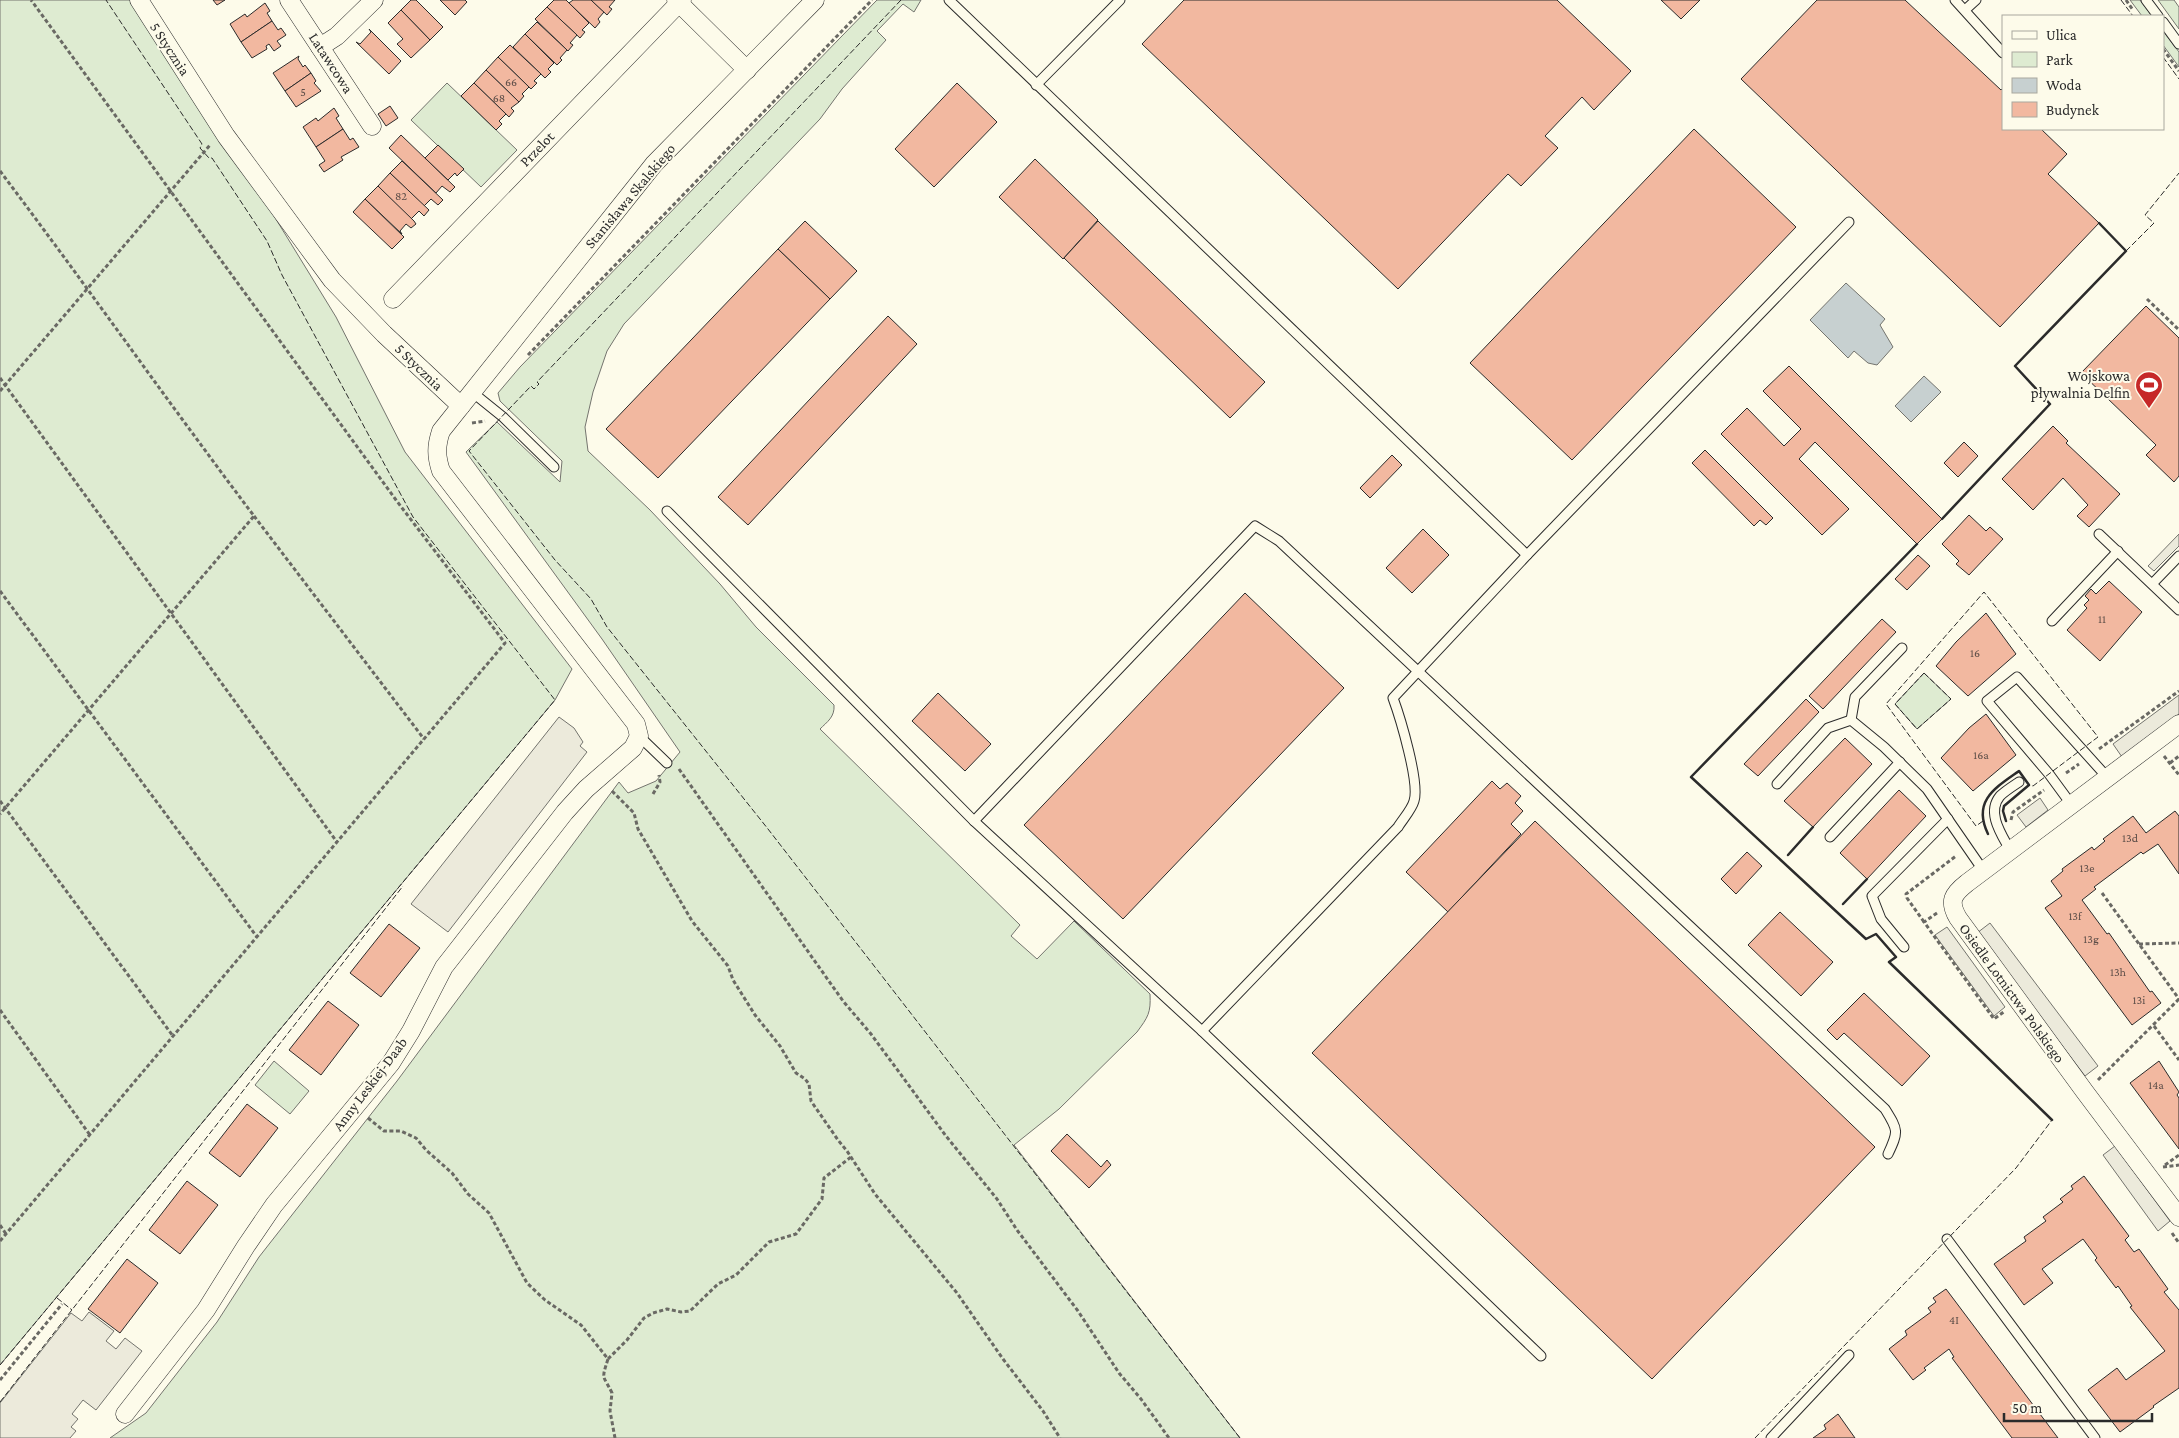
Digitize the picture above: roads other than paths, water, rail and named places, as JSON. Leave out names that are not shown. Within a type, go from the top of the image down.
[{"type":"street","name":"5 Stycznia","points":[[139,0],[225,134],[332,280],[384,334],[461,406]]},
{"type":"street","name":"Latawcowa","points":[[289,0],[372,126]]},
{"type":"street","points":[[320,47],[337,36],[374,0]]},
{"type":"street","name":"Stanisława Skalskiego","points":[[461,406],[654,164],[815,0]]},
{"type":"street","points":[[679,1],[747,70]]},
{"type":"street","name":"Przelot","points":[[393,299],[679,1]]},
{"type":"street","points":[[461,406],[441,431],[437,443],[436,457],[441,472],[636,724],[639,736]]},
{"type":"street","points":[[1983,870],[2179,724]]},
{"type":"street","name":"Anny Leskiej-Daab","points":[[125,1414],[206,1310],[230,1270],[274,1205],[390,1063],[410,1031],[444,967],[565,812],[633,748],[639,736]]},
{"type":"street","name":"Osiedle Lotnictwa Polskiego","points":[[1983,870],[1956,892],[1953,903],[1958,918],[2114,1138],[2179,1217]]},
{"type":"lane","points":[[949,0],[1527,555]]},
{"type":"lane","points":[[1036,85],[1120,0]]},
{"type":"lane","points":[[1955,0],[1966,10],[2002,53]]},
{"type":"lane","points":[[1966,10],[1976,0]]},
{"type":"lane","points":[[2146,0],[2157,15]]},
{"type":"lane","points":[[2164,23],[2179,44]]},
{"type":"lane","points":[[1202,1032],[1398,827],[1411,807],[1415,800],[1412,770],[1401,721],[1393,698],[1527,555],[1850,222]]},
{"type":"lane","points":[[472,392],[503,416],[554,467]]},
{"type":"lane","points":[[667,512],[974,821],[1202,1032],[1541,1356]]},
{"type":"lane","points":[[974,821],[1255,526],[1279,541],[1885,1109],[1897,1128],[1895,1140],[1888,1154]]},
{"type":"lane","points":[[2100,534],[2179,610]]},
{"type":"lane","points":[[2052,621],[2118,551]]},
{"type":"lane","points":[[2153,583],[2179,556]]},
{"type":"lane","points":[[1851,720],[1855,697],[1902,648]]},
{"type":"lane","points":[[2071,804],[2049,774],[1987,701],[2017,677],[2108,777]]},
{"type":"lane","points":[[1851,720],[1900,762],[1927,789],[1983,870]]},
{"type":"lane","points":[[1777,784],[1828,728],[1851,720]]},
{"type":"lane","points":[[639,736],[667,763]]},
{"type":"lane","points":[[1830,837],[1900,762]]},
{"type":"lane","points":[[2010,850],[1996,825],[1994,812],[2000,796],[2019,782]]},
{"type":"lane","points":[[1904,947],[1881,919],[1872,896],[1948,819]]},
{"type":"lane","points":[[1947,1239],[2095,1438]]},
{"type":"lane","points":[[1770,1438],[1849,1355]]},
{"type":"water","points":[[1846,283],[1885,319],[1880,325],[1893,347],[1877,365],[1868,363],[1854,351],[1848,358],[1810,320]]},
{"type":"water","points":[[1924,376],[1941,392],[1911,422],[1895,406]]},
{"type":"place","name":"Wojskowa pływalnia Delfin","points":[[2149,409]]}]
